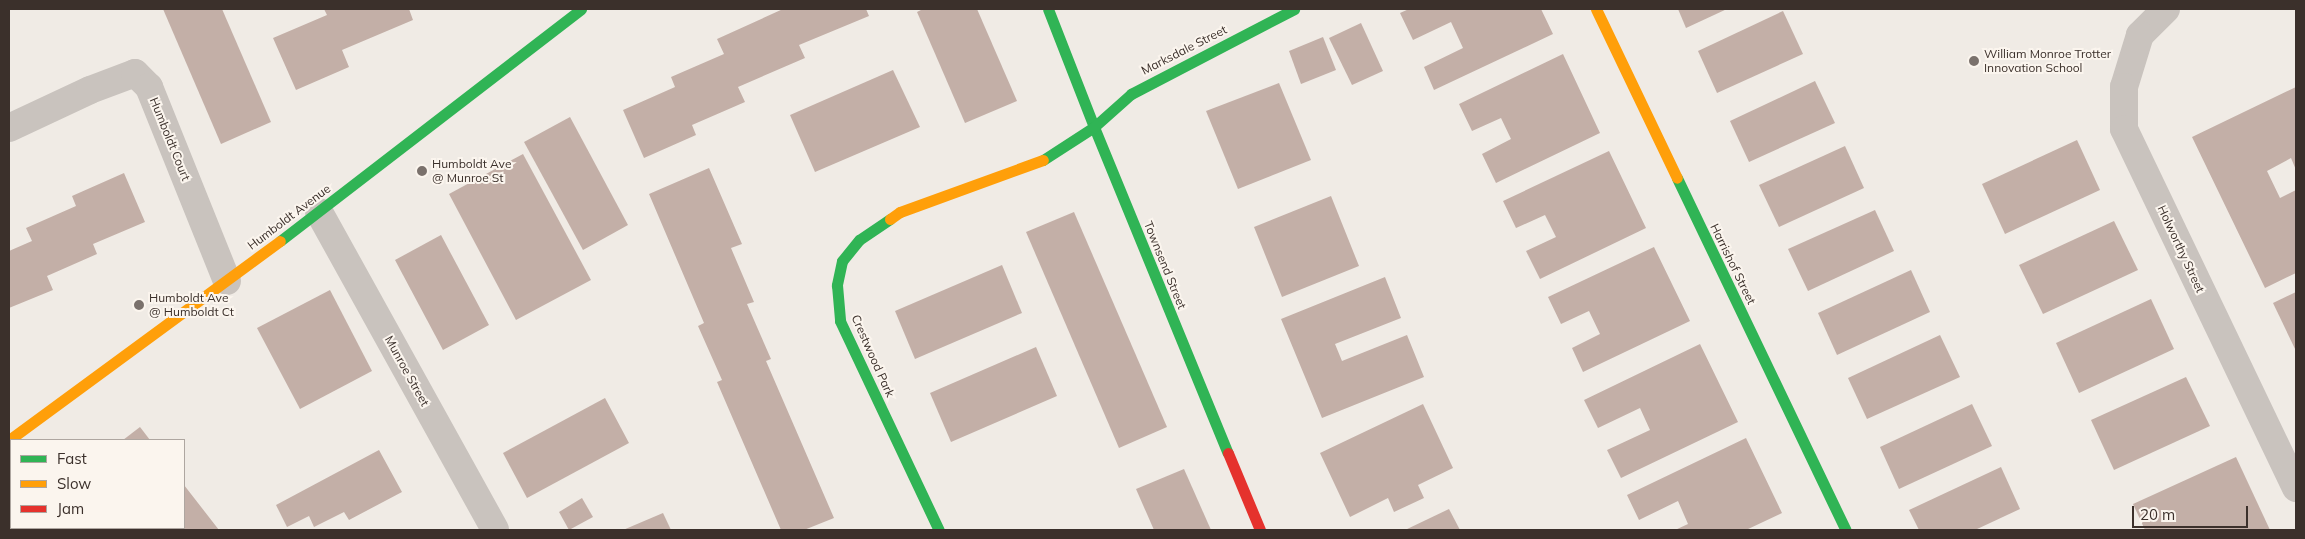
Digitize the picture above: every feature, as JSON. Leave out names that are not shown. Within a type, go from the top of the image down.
[{"type":"street","name":"Humboldt Avenue","points":[[10,439],[319,212],[581,9]]},
{"type":"street","name":"Townsend Street","points":[[1048,9],[1094,127],[1260,530]]},
{"type":"street","name":"Marksdale Street","points":[[1094,127],[1131,94],[1294,9]]},
{"type":"street","name":"Harrishof Street","points":[[1596,9],[1846,530]]},
{"type":"street","name":"Holworthy Street","points":[[2166,9],[2140,36],[2124,87],[2124,129],[2296,488]]},
{"type":"street","name":"Humboldt Court","points":[[9,128],[90,90],[135,73],[148,87],[226,282]]},
{"type":"street","name":"Crestwood Park","points":[[940,530],[840,321],[836,284],[842,262],[859,240],[900,212],[1044,160],[1094,127]]},
{"type":"street","name":"Munroe Street","points":[[319,212],[495,530]]},
{"type":"building","points":[[163,9],[222,9],[271,122],[221,144]]},
{"type":"building","points":[[324,9],[409,9],[413,20],[342,50],[349,67],[296,90],[273,38],[327,15]]},
{"type":"building","points":[[783,9],[866,9],[869,16],[799,45],[805,58],[738,87],[745,102],[692,125],[696,135],[644,158],[623,110],[675,87],[671,77],[724,54],[717,39]]},
{"type":"building","points":[[923,9],[977,9],[1017,101],[965,123],[917,12]]},
{"type":"building","points":[[1409,9],[1541,9],[1553,34],[1434,90],[1424,67],[1463,48],[1451,22],[1413,40],[1400,13]]},
{"type":"building","points":[[1678,9],[1727,9],[1686,28]]},
{"type":"building","points":[[1783,11],[1803,54],[1717,93],[1698,51]]},
{"type":"building","points":[[1361,23],[1383,71],[1352,85],[1329,38]]},
{"type":"building","points":[[1323,37],[1336,70],[1301,84],[1289,51]]},
{"type":"building","points":[[1563,54],[1600,133],[1496,183],[1482,154],[1511,139],[1501,118],[1472,131],[1459,104]]},
{"type":"building","points":[[893,70],[920,127],[815,172],[790,115]]},
{"type":"building","points":[[1815,81],[1835,123],[1749,162],[1730,121]]},
{"type":"building","points":[[1279,83],[1311,160],[1238,189],[1206,111]]},
{"type":"building","points":[[2296,87],[2296,170],[2291,158],[2267,171],[2280,198],[2296,190],[2296,273],[2265,288],[2192,137]]},
{"type":"building","points":[[570,117],[628,225],[583,250],[524,142]]},
{"type":"building","points":[[2077,140],[2100,190],[2005,234],[1982,184]]},
{"type":"building","points":[[1845,146],[1864,188],[1779,227],[1759,185]]},
{"type":"building","points":[[1609,151],[1646,228],[1540,279],[1526,251],[1556,237],[1545,215],[1516,228],[1503,201]]},
{"type":"building","points":[[523,154],[591,280],[516,320],[449,194]]},
{"type":"building","points":[[709,168],[742,244],[731,248],[754,302],[747,304],[771,359],[766,361],[834,518],[804,530],[781,530],[717,382],[722,380],[698,326],[704,323],[649,194]]},
{"type":"building","points":[[124,173],[145,222],[93,244],[97,254],[47,276],[53,290],[9,308],[9,251],[32,241],[26,228],[76,206],[72,196]]},
{"type":"building","points":[[1331,196],[1359,266],[1282,297],[1254,227]]},
{"type":"building","points":[[1875,210],[1894,251],[1808,291],[1788,249]]},
{"type":"building","points":[[1074,212],[1167,427],[1119,448],[1026,232]]},
{"type":"building","points":[[2114,221],[2138,270],[2043,314],[2019,265]]},
{"type":"building","points":[[441,235],[489,325],[443,350],[395,260]]},
{"type":"building","points":[[1654,247],[1690,321],[1583,372],[1572,348],[1600,334],[1589,311],[1561,324],[1548,297]]},
{"type":"building","points":[[1002,265],[1022,313],[915,359],[895,311]]},
{"type":"building","points":[[1911,270],[1930,312],[1837,355],[1818,313]]},
{"type":"building","points":[[1385,277],[1401,318],[1335,344],[1342,361],[1407,335],[1424,377],[1322,418],[1281,319]]},
{"type":"building","points":[[330,290],[372,371],[300,409],[257,328]]},
{"type":"building","points":[[2296,292],[2296,351],[2273,303]]},
{"type":"building","points":[[2151,299],[2174,349],[2079,393],[2056,343]]},
{"type":"building","points":[[1940,335],[1960,377],[1867,419],[1848,378]]},
{"type":"building","points":[[1700,344],[1738,422],[1621,478],[1607,450],[1650,430],[1640,408],[1598,428],[1584,400]]},
{"type":"building","points":[[1036,347],[1057,396],[951,442],[930,393]]},
{"type":"building","points":[[2186,377],[2210,426],[2114,470],[2091,420]]},
{"type":"building","points":[[605,398],[629,443],[527,498],[503,453]]},
{"type":"building","points":[[1423,404],[1453,468],[1418,485],[1424,498],[1394,512],[1388,498],[1350,517],[1320,453]]},
{"type":"building","points":[[1972,404],[1992,446],[1899,489],[1880,447]]},
{"type":"building","points":[[140,427],[149,439],[124,439]]},
{"type":"building","points":[[1746,438],[1782,513],[1746,530],[1675,530],[1688,524],[1678,501],[1639,520],[1627,495]]},
{"type":"building","points":[[379,450],[402,492],[349,520],[344,512],[314,527],[309,516],[287,527],[276,505]]},
{"type":"building","points":[[2236,457],[2270,530],[2145,530],[2133,504]]},
{"type":"building","points":[[2001,467],[2020,509],[1975,530],[1919,530],[1909,510]]},
{"type":"building","points":[[1184,469],[1211,530],[1154,530],[1136,489]]},
{"type":"building","points":[[185,486],[219,530],[14,530],[185,529]]},
{"type":"building","points":[[582,498],[593,517],[569,530],[559,512]]},
{"type":"building","points":[[1449,509],[1460,530],[1405,530]]},
{"type":"building","points":[[663,513],[671,530],[623,530]]},
{"type":"traffic: fast","points":[[280,241],[581,9]]},
{"type":"traffic: fast","points":[[1048,9],[1094,127],[1228,453]]},
{"type":"traffic: fast","points":[[1043,160],[1094,127],[1131,94],[1294,9]]},
{"type":"traffic: fast","points":[[1677,178],[1846,530]]},
{"type":"traffic: fast","points":[[890,219],[859,240],[842,261],[837,285],[840,321],[939,530]]},
{"type":"traffic: slow","points":[[1596,9],[1677,178]]},
{"type":"traffic: slow","points":[[890,219],[900,212],[1043,160]]},
{"type":"traffic: slow","points":[[10,439],[280,241]]},
{"type":"traffic: jam","points":[[1228,453],[1260,530]]},
{"type":"place","name":"William Monroe Trotter Innovation School","points":[[1974,61]]},
{"type":"place","name":"Humboldt Ave @ Munroe St","points":[[422,171]]},
{"type":"place","name":"Humboldt Ave @ Humboldt Ct","points":[[139,305]]}]
